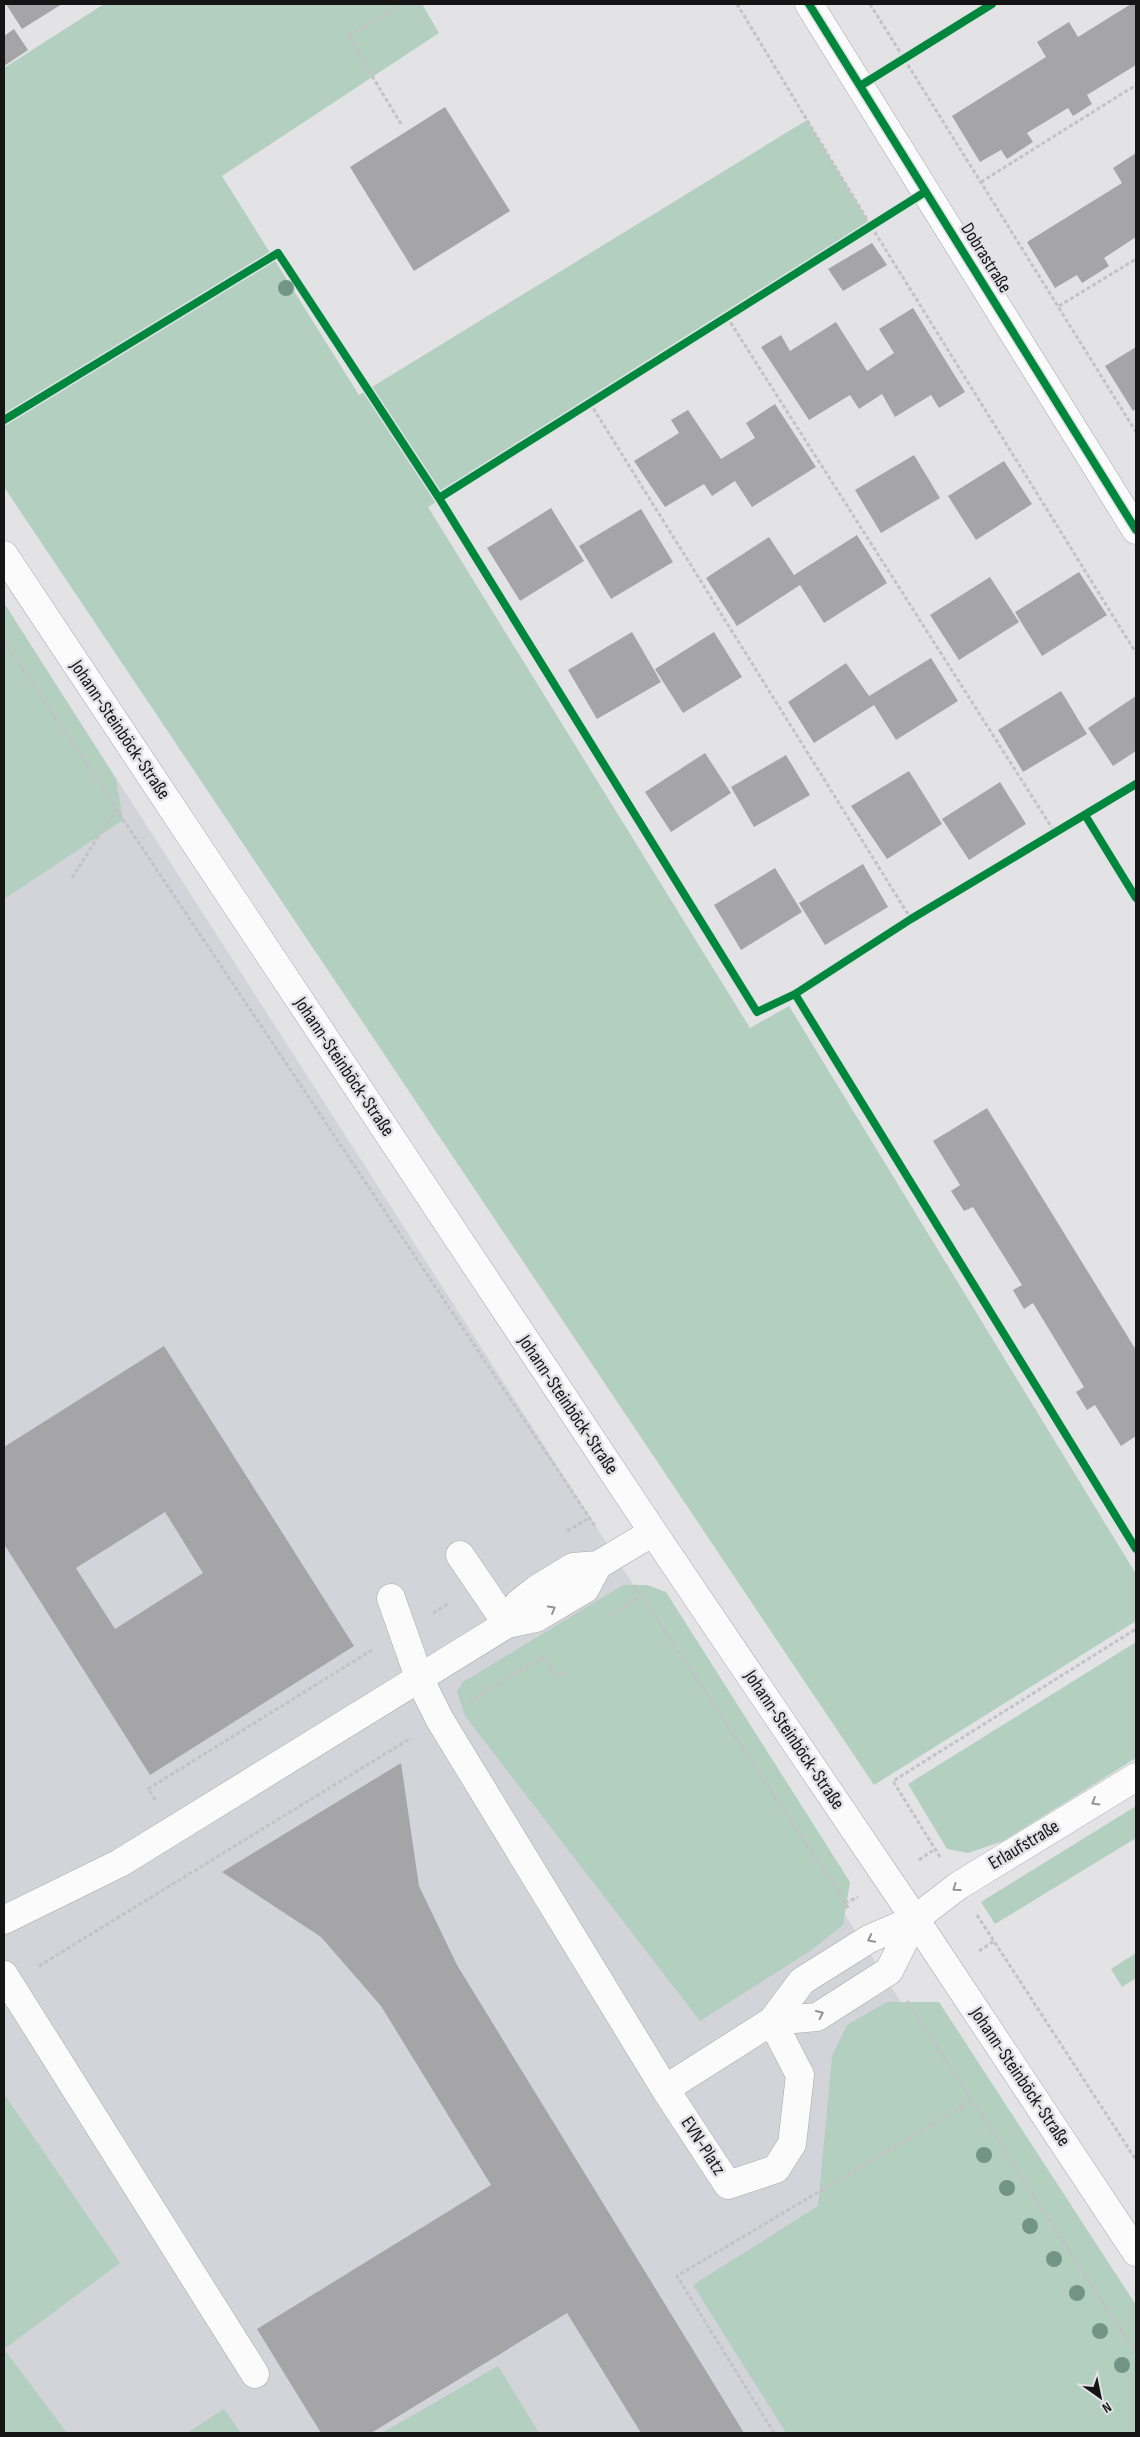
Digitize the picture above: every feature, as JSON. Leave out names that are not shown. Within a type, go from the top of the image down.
[{"type":"street","name":"Dobrastraße","points":[[808,4],[1136,530]]},
{"type":"street","name":"Johann-Steinböck-Straße","points":[[4,555],[653,1532],[915,1919],[1136,2252]]},
{"type":"street","points":[[4,1920],[120,1863],[420,1680],[507,1624],[536,1618],[585,1589],[606,1560],[653,1532]]},
{"type":"street","points":[[460,1555],[507,1624]]},
{"type":"street","points":[[391,1598],[420,1680],[440,1720],[665,2089],[772,2021],[802,1981],[869,1939],[915,1919]]},
{"type":"street","name":"Erlaufstraße","points":[[915,1919],[958,1886],[1136,1777]]},
{"type":"street","points":[[772,2021],[817,2017],[889,1971],[915,1919]]},
{"type":"street","points":[[7,1980],[255,2374]]},
{"type":"street","name":"EVN-Platz","points":[[665,2089],[728,2185],[776,2169],[792,2144],[800,2075],[772,2021]]},
{"type":"path","points":[[401,4],[348,36],[401,124]]},
{"type":"path","points":[[737,4],[871,226],[1136,653]]},
{"type":"path","points":[[870,4],[1060,306],[1136,431]]},
{"type":"path","points":[[904,59],[912,54]]},
{"type":"path","points":[[981,182],[1136,85]]},
{"type":"path","points":[[862,231],[878,221]]},
{"type":"path","points":[[1060,306],[1136,259]]},
{"type":"path","points":[[719,322],[736,311]]},
{"type":"path","points":[[727,317],[1054,831]]},
{"type":"path","points":[[581,408],[598,398]]},
{"type":"path","points":[[590,403],[911,919]]},
{"type":"path","points":[[4,641],[589,1518],[606,1560],[641,1596],[869,1939]]},
{"type":"path","points":[[72,878],[116,808]]},
{"type":"path","points":[[1046,836],[1062,827]]},
{"type":"path","points":[[903,924],[919,914]]},
{"type":"path","points":[[564,1533],[589,1518]]},
{"type":"path","points":[[148,1789],[480,1584]]},
{"type":"path","points":[[608,1616],[641,1596]]},
{"type":"path","points":[[7,1980],[550,1652]]},
{"type":"path","points":[[542,1657],[555,1675],[569,1672]]},
{"type":"path","points":[[889,1971],[1136,2353]]},
{"type":"path","points":[[774,2433],[677,2276],[973,2100]]},
{"type":"shaded area","points":[[4,603],[915,2024],[1136,2433],[4,2433]]},
{"type":"green space","points":[[104,4],[422,4],[439,33],[222,176],[359,395],[807,120],[871,226],[428,507],[750,1028],[789,1006],[1136,1574],[1136,1621],[874,1785],[4,487],[4,68]]},
{"type":"green space","points":[[4,603],[116,779],[123,820],[4,899]]},
{"type":"green space","points":[[623,1585],[647,1585],[666,1592],[850,1882],[843,1925],[810,1951],[700,2021],[465,1716],[457,1692],[463,1682]]},
{"type":"green space","points":[[1136,1642],[1136,1758],[1003,1841],[968,1853],[947,1849],[908,1784]]},
{"type":"green space","points":[[1136,1806],[1136,1838],[995,1924],[981,1902]]},
{"type":"green space","points":[[1136,1953],[1136,1978],[1122,1987],[1111,1969]]},
{"type":"green space","points":[[887,2002],[939,2002],[1136,2305],[1136,2433],[786,2433],[693,2285],[818,2206],[832,2056],[847,2025]]},
{"type":"green space","points":[[4,2094],[120,2263],[4,2349]]},
{"type":"green space","points":[[4,2349],[67,2433],[4,2433]]},
{"type":"green space","points":[[498,2366],[539,2433],[382,2433]]},
{"type":"green space","points":[[224,2409],[241,2433],[187,2433]]},
{"type":"building","points":[[6,4],[62,4],[22,29]]},
{"type":"building","points":[[1131,4],[1136,4],[1136,65],[1087,95],[1092,104],[1073,116],[1068,108],[1027,133],[1033,142],[1007,159],[1001,150],[980,162],[952,116],[1046,57],[1037,42],[1069,22],[1078,37]]},
{"type":"building","points":[[14,29],[28,50],[4,66],[4,36]]},
{"type":"building","points":[[445,107],[510,211],[414,271],[350,167]]},
{"type":"building","points":[[1136,153],[1136,237],[1104,258],[1109,266],[1082,283],[1077,275],[1055,288],[1027,242],[1122,183],[1113,168]]},
{"type":"building","points":[[872,243],[887,265],[843,291],[828,269]]},
{"type":"building","points":[[913,308],[965,392],[939,408],[931,395],[895,417],[882,394],[859,409],[850,395],[809,420],[761,347],[781,335],[790,351],[836,322],[867,371],[894,353],[879,329]]},
{"type":"building","points":[[1136,347],[1136,409],[1133,411],[1105,366]]},
{"type":"building","points":[[775,404],[816,467],[752,507],[735,481],[712,496],[704,484],[665,507],[634,461],[679,433],[671,420],[688,410],[721,459],[755,438],[746,423]]},
{"type":"building","points":[[914,455],[940,498],[881,533],[855,490]]},
{"type":"building","points":[[1004,461],[1032,504],[976,540],[948,496]]},
{"type":"building","points":[[551,508],[584,561],[520,601],[487,548]]},
{"type":"building","points":[[641,509],[673,562],[611,599],[579,546]]},
{"type":"building","points":[[857,535],[887,583],[824,623],[800,585],[737,626],[706,578],[769,537],[794,575]]},
{"type":"building","points":[[1079,572],[1107,615],[1042,656],[1015,612]]},
{"type":"building","points":[[990,577],[1019,622],[959,660],[930,615]]},
{"type":"building","points":[[632,632],[661,682],[597,719],[568,670]]},
{"type":"building","points":[[714,632],[742,677],[683,713],[655,669]]},
{"type":"building","points":[[931,658],[958,701],[896,740],[874,705],[814,743],[788,702],[846,663],[869,696]]},
{"type":"building","points":[[1061,691],[1087,734],[1023,772],[998,730]]},
{"type":"building","points":[[1136,696],[1136,751],[1113,766],[1088,728]]},
{"type":"building","points":[[705,753],[731,793],[671,832],[645,792]]},
{"type":"building","points":[[786,755],[810,795],[754,827],[731,787]]},
{"type":"building","points":[[909,771],[942,824],[887,859],[851,806]]},
{"type":"building","points":[[1000,782],[1026,824],[969,860],[942,819]]},
{"type":"building","points":[[863,864],[888,907],[825,945],[799,903]]},
{"type":"building","points":[[775,868],[802,912],[741,950],[714,905]]},
{"type":"building","points":[[987,1108],[1136,1350],[1136,1436],[1121,1446],[1095,1405],[1087,1410],[1076,1392],[1084,1387],[1033,1303],[1024,1309],[1013,1290],[1022,1285],[973,1207],[964,1211],[951,1191],[960,1185],[933,1141]]},
{"type":"building","points":[[164,1346],[354,1646],[150,1775],[4,1544],[4,1447]],"holes":[[[165,1512],[203,1573],[115,1629],[76,1568]]]},
{"type":"building","points":[[401,1763],[419,1886],[457,1965],[744,2433],[641,2433],[567,2313],[371,2433],[321,2433],[257,2329],[491,2185],[381,2006],[321,1937],[222,1872]]},
{"type":"cycle path","points":[[809,4],[1136,530]]},
{"type":"cycle path","points":[[860,86],[992,4]]},
{"type":"cycle path","points":[[439,498],[925,192]]},
{"type":"cycle path","points":[[4,420],[278,253],[439,498],[757,1012],[795,994],[911,919],[1136,784]]},
{"type":"cycle path","points":[[1085,815],[1136,898]]},
{"type":"cycle path","points":[[795,994],[1136,1549]]}]
